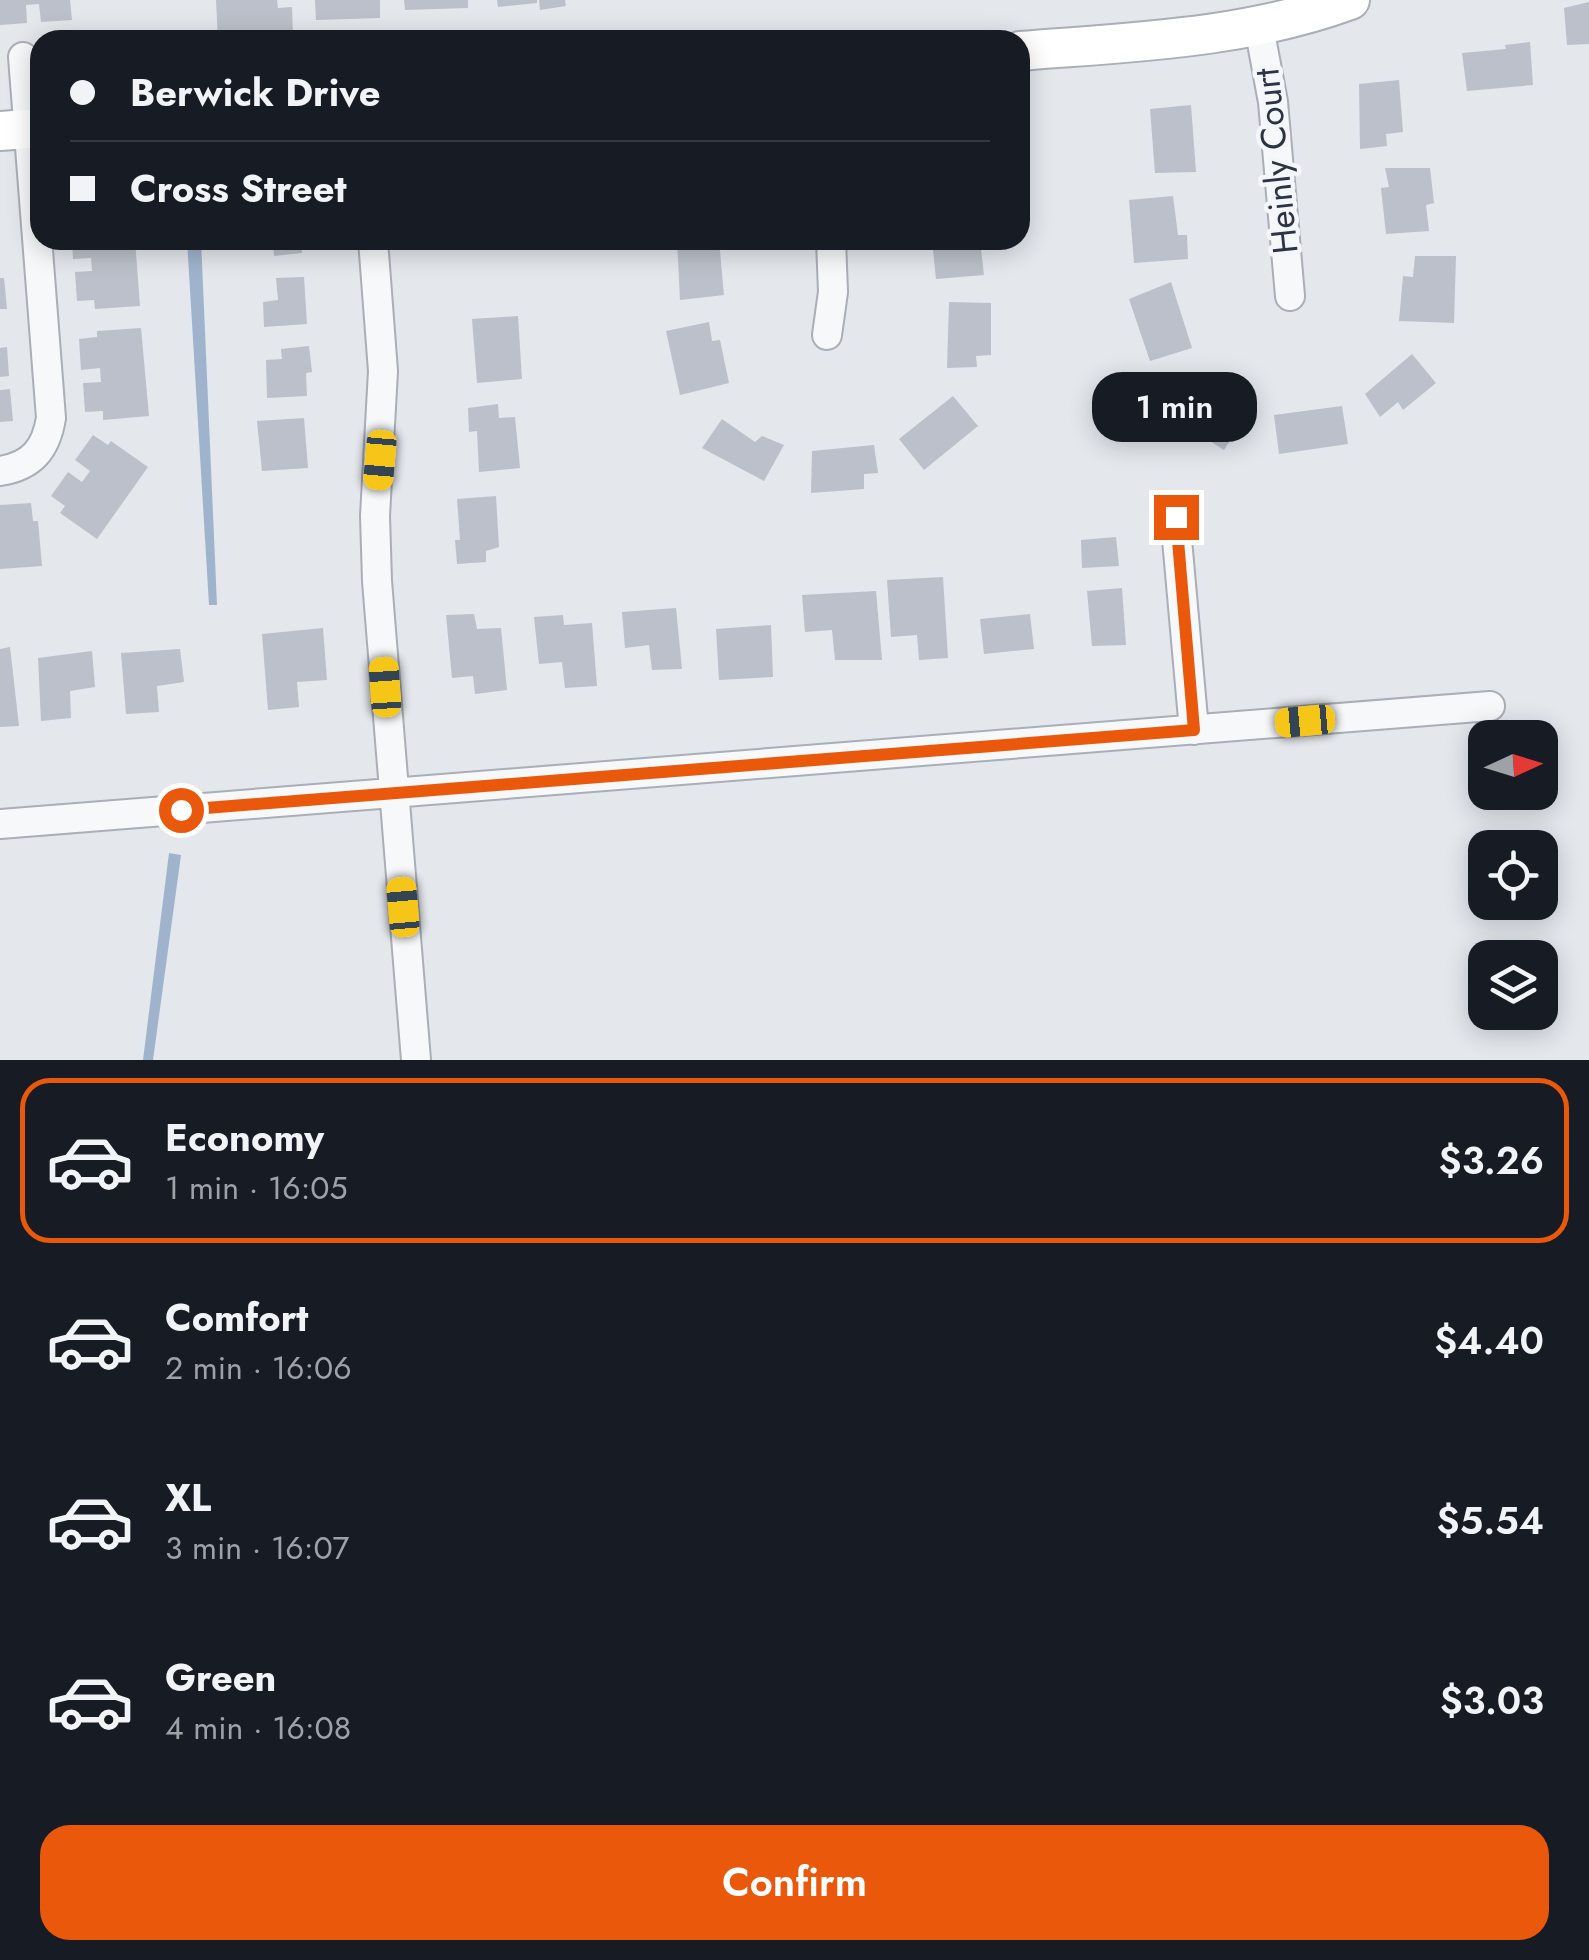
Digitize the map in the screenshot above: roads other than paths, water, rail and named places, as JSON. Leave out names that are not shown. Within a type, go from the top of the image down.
[{"type":"street","points":[[1030,50],[1200,36],[1259,27],[1350,0]]},
{"type":"street","name":"Heinly Court","points":[[1259,27],[1273,102],[1290,296]]},
{"type":"street","points":[[21,57],[30,201]]},
{"type":"street","points":[[0,472],[17,468],[39,453],[47,441],[51,418],[35,250]]},
{"type":"street","points":[[373,250],[383,371],[375,516],[376,581],[416,1060]]},
{"type":"street","points":[[827,335],[833,292],[831,250]]},
{"type":"street","points":[[1176,517],[1194,730]]},
{"type":"street","points":[[0,824],[1490,706]]},
{"type":"water","points":[[188,250],[201,250],[217,605],[209,605]]},
{"type":"water","points":[[169,853],[181,855],[153,1060],[143,1060]]}]
